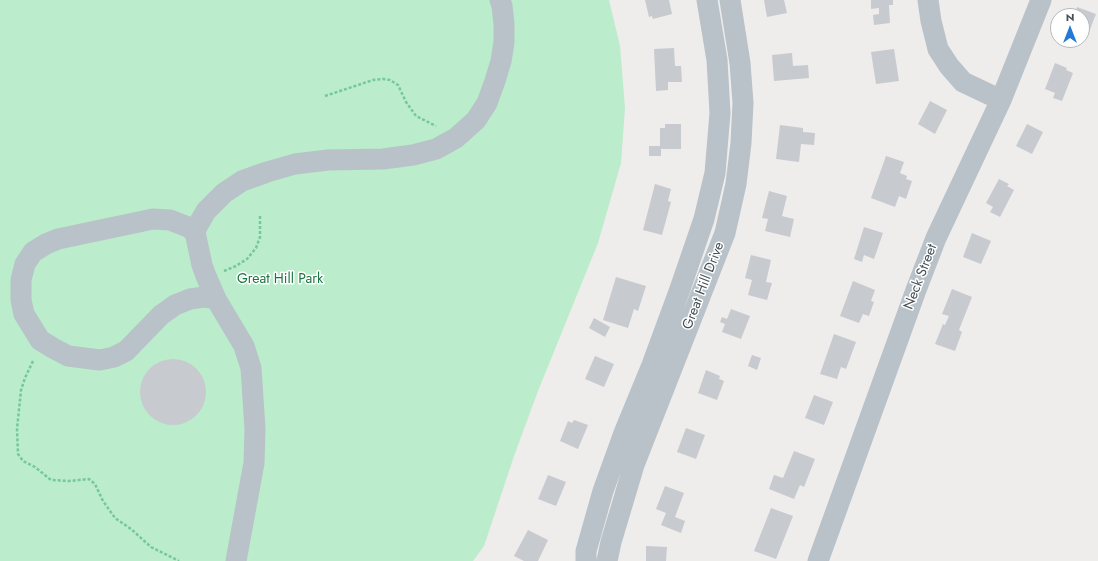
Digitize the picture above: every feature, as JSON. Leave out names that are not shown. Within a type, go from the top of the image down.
[{"type":"street","points":[[236,561],[254,463],[255,429],[252,368],[244,346],[216,299],[206,276],[202,265],[195,232],[198,224],[206,211],[224,193],[242,181],[266,172],[296,164],[328,160],[383,159],[413,155],[436,149],[456,138],[476,120],[487,103],[495,81],[501,61],[504,42],[504,24],[500,0]]},
{"type":"street","name":"Great Hill Drive","points":[[586,561],[586,551],[603,491],[624,432],[652,365],[680,289],[704,219],[715,173],[720,113],[717,60],[707,0]]},
{"type":"street","name":"Great Hill Drive","points":[[607,561],[611,542],[635,464],[725,233],[736,184],[741,143],[743,103],[740,63],[730,0]]},
{"type":"street","points":[[928,0],[931,21],[938,49],[949,66],[963,82],[1001,100]]},
{"type":"street","name":"Neck Street","points":[[818,561],[933,245],[1001,100],[1041,0]]},
{"type":"street","points":[[195,232],[188,227],[170,220],[153,219],[58,239],[46,244],[33,252],[25,264],[21,280],[21,300],[24,314],[40,340],[53,348],[68,356],[100,360],[114,357],[126,351],[161,315],[175,305],[190,299],[204,297],[216,299]]},
{"type":"path","points":[[325,96],[373,80],[390,80],[398,85],[408,106],[416,116],[444,130],[456,138]]},
{"type":"path","points":[[206,276],[236,266],[246,259],[256,248],[260,237],[260,215]]},
{"type":"path","points":[[33,361],[21,390],[17,429],[18,454],[24,461],[35,467],[51,480],[69,481],[89,479],[95,484],[103,501],[115,518],[131,529],[151,547],[179,561]]},
{"type":"green space","name":"Great Hill Park","points":[[0,0],[609,0],[620,46],[625,108],[621,163],[598,243],[538,391],[514,456],[484,546],[473,561],[0,561]]},
{"type":"building","points":[[645,0],[669,0],[672,14],[653,19],[652,16],[649,17]]},
{"type":"building","points":[[764,0],[784,0],[787,13],[767,17]]},
{"type":"building","points":[[871,0],[893,0],[893,5],[889,5],[890,23],[874,25],[873,15],[879,14],[879,8],[871,9]]},
{"type":"building","points":[[1090,12],[1096,14],[1090,29]]},
{"type":"building","points":[[674,48],[675,66],[681,66],[682,82],[668,82],[668,90],[656,91],[654,49]]},
{"type":"building","points":[[894,49],[899,81],[876,84],[871,52]]},
{"type":"building","points":[[792,53],[793,66],[808,65],[809,78],[774,81],[772,55]]},
{"type":"building","points":[[1055,63],[1067,68],[1066,70],[1073,73],[1062,101],[1053,98],[1055,93],[1045,89]]},
{"type":"building","points":[[930,101],[947,110],[935,134],[918,124]]},
{"type":"building","points":[[665,124],[681,124],[681,149],[661,149],[661,156],[649,156],[649,146],[660,146],[660,128],[665,128]]},
{"type":"building","points":[[1027,124],[1043,132],[1032,154],[1016,146]]},
{"type":"building","points":[[780,125],[803,128],[803,132],[815,133],[814,145],[801,144],[799,162],[776,159]]},
{"type":"building","points":[[886,156],[904,162],[900,173],[907,176],[906,179],[912,181],[906,199],[899,196],[895,207],[871,198]]},
{"type":"building","points":[[999,179],[1009,184],[1007,186],[1014,190],[1000,217],[990,212],[993,207],[986,203]]},
{"type":"building","points":[[655,184],[671,189],[668,201],[671,202],[662,235],[643,230]]},
{"type":"building","points":[[769,191],[787,196],[782,216],[794,219],[790,237],[765,231],[768,219],[762,218]]},
{"type":"building","points":[[864,227],[883,233],[874,259],[864,255],[862,262],[854,259]]},
{"type":"building","points":[[972,233],[991,241],[981,264],[963,257]]},
{"type":"building","points":[[751,255],[771,260],[766,282],[772,283],[767,300],[748,295],[752,280],[745,278]]},
{"type":"building","points":[[616,277],[646,286],[638,311],[634,309],[628,328],[603,320]]},
{"type":"building","points":[[853,281],[875,290],[871,301],[874,302],[869,316],[863,314],[859,323],[840,316]]},
{"type":"building","points":[[952,289],[972,297],[959,330],[962,332],[955,351],[935,344],[943,324],[945,325],[949,316],[942,314]]},
{"type":"building","points":[[731,309],[750,316],[741,339],[722,332],[725,324],[720,322],[722,317],[727,319]]},
{"type":"building","points":[[594,318],[610,327],[605,337],[589,328]]},
{"type":"building","points":[[834,334],[856,342],[846,369],[841,367],[837,379],[820,374]]},
{"type":"building","points":[[752,355],[761,358],[757,370],[748,366]]},
{"type":"building","points":[[595,356],[614,364],[604,387],[585,379]]},
{"type":"building","points":[[173,359],[185,362],[196,369],[203,380],[206,392],[203,404],[196,415],[185,422],[173,425],[161,422],[150,415],[143,404],[140,392],[143,380],[150,369],[161,362]]},
{"type":"building","points":[[706,370],[720,376],[719,379],[724,381],[717,400],[698,393]]},
{"type":"building","points":[[814,395],[833,402],[824,425],[805,418]]},
{"type":"building","points":[[574,420],[588,425],[578,449],[560,441],[568,421],[572,423]]},
{"type":"building","points":[[686,428],[705,435],[696,459],[677,452]]},
{"type":"building","points":[[794,451],[815,459],[804,487],[800,485],[794,499],[769,489],[774,475],[783,478]]},
{"type":"building","points":[[548,475],[566,482],[556,506],[538,499]]},
{"type":"building","points":[[665,486],[684,493],[675,517],[685,521],[681,533],[661,525],[666,513],[656,509]]},
{"type":"building","points":[[771,508],[793,516],[776,559],[754,551]]},
{"type":"building","points":[[528,530],[548,540],[538,561],[524,561],[514,556]]},
{"type":"building","points":[[646,546],[667,547],[666,561],[646,561]]}]
